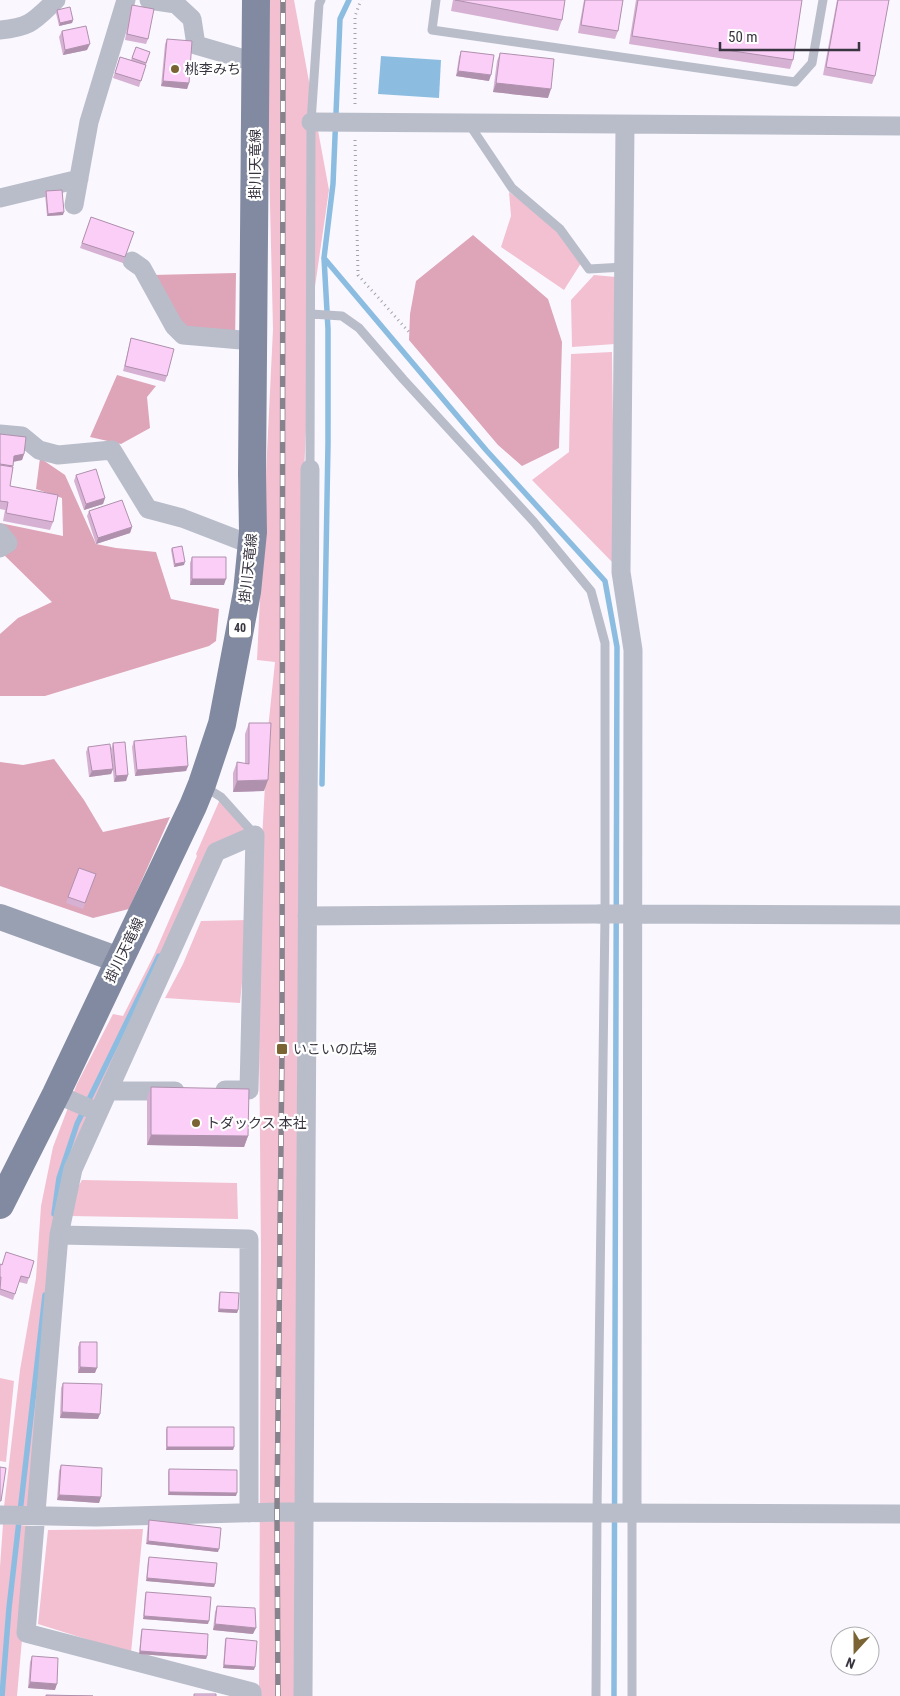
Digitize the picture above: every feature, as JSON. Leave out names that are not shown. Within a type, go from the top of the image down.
[{"type":"main road","name":"掛川天竜線","points":[[0,1205],[63,1097],[119,960],[193,806],[222,724],[247,592],[253,532],[256,0]]},
{"type":"street","points":[[0,30],[19,28],[32,23],[56,0]]},
{"type":"street","points":[[74,205],[89,122],[126,0]]},
{"type":"street","points":[[149,0],[176,4],[192,19],[196,45],[255,62]]},
{"type":"street","points":[[318,122],[900,126]]},
{"type":"street","points":[[625,125],[621,572],[633,650],[630,914],[629,1512]]},
{"type":"street","points":[[0,198],[79,179]]},
{"type":"street","points":[[132,261],[142,268],[174,326],[183,335],[253,348]]},
{"type":"street","points":[[175,343],[253,348]]},
{"type":"street","points":[[0,434],[22,436],[39,450],[58,455],[112,450],[148,508],[182,518],[252,545]]},
{"type":"street","points":[[304,1696],[310,470]]},
{"type":"street","points":[[0,534],[8,543],[0,548]]},
{"type":"street","points":[[212,1090],[250,1090],[255,835],[216,852],[108,1091],[96,1111],[73,1169],[59,1235],[32,1516],[26,1633],[252,1692],[252,1696]]},
{"type":"street","points":[[307,916],[602,914],[900,915]]},
{"type":"street","points":[[0,917],[119,960]]},
{"type":"street","points":[[108,1091],[193,1090]]},
{"type":"street","points":[[63,1097],[96,1111]]},
{"type":"street","points":[[59,1235],[249,1239],[249,1513]]},
{"type":"street","points":[[2,1515],[96,1517],[304,1512],[900,1514]]},
{"type":"lane","points":[[310,470],[315,314],[319,4],[321,0]]},
{"type":"lane","points":[[436,0],[432,30],[795,82],[812,63],[823,0]]},
{"type":"lane","points":[[468,124],[512,188],[560,229],[589,268],[624,267]]},
{"type":"lane","points":[[315,314],[342,316],[359,328],[534,522],[591,591],[605,643],[596,1696]]},
{"type":"lane","points":[[202,784],[220,797],[255,835]]},
{"type":"lane","points":[[629,1512],[632,1696]]},
{"type":"path","points":[[361,0],[355,16],[352,122],[358,275],[409,332]]},
{"type":"shaded area","points":[[267,0],[294,0],[329,190],[311,314],[304,474],[297,1696],[259,1696],[261,1254],[258,914],[268,729],[275,662],[257,660],[273,329]]},
{"type":"shaded area","points":[[509,192],[560,229],[583,260],[564,290],[501,247],[511,216]]},
{"type":"shaded area","points":[[473,235],[548,299],[562,342],[559,448],[522,466],[498,445],[409,340],[410,314],[416,281]]},
{"type":"shaded area","points":[[236,273],[235,344],[188,334],[152,275]]},
{"type":"shaded area","points":[[594,275],[616,277],[615,344],[572,347],[571,300]]},
{"type":"shaded area","points":[[612,352],[615,565],[532,480],[569,452],[571,354]]},
{"type":"shaded area","points":[[117,375],[156,386],[147,397],[150,428],[121,444],[90,437]]},
{"type":"shaded area","points":[[40,458],[65,475],[96,544],[156,552],[171,599],[219,609],[216,641],[209,646],[45,696],[0,696],[0,634],[18,618],[52,602],[0,551],[0,523],[63,536],[62,498],[36,489]]},
{"type":"shaded area","points":[[54,759],[84,800],[103,832],[170,817],[129,909],[93,918],[0,886],[0,762],[23,765]]},
{"type":"shaded area","points":[[221,797],[255,837],[216,852],[76,1156],[31,1510],[4,1507],[20,1370],[36,1278],[41,1206],[53,1147],[77,1084],[113,1014],[123,1016],[154,955]]},
{"type":"shaded area","points":[[248,920],[240,1003],[165,998],[183,964],[201,921]]},
{"type":"shaded area","points":[[82,1180],[237,1183],[238,1219],[70,1216],[74,1194]]},
{"type":"shaded area","points":[[0,1378],[14,1381],[6,1462],[0,1461]]},
{"type":"shaded area","points":[[3,1524],[32,1526],[17,1696],[0,1696],[0,1567]]},
{"type":"shaded area","points":[[143,1529],[131,1653],[38,1624],[48,1530]]},
{"type":"water","points":[[381,56],[441,60],[439,98],[378,94]]},
{"type":"building","points":[[455,0],[565,0],[562,20]]},
{"type":"building","points":[[585,0],[623,0],[618,31],[581,25]]},
{"type":"building","points":[[638,0],[802,0],[793,60],[632,36]]},
{"type":"building","points":[[838,0],[889,0],[875,76],[826,67]]},
{"type":"building","points":[[132,5],[154,9],[148,39],[127,34]]},
{"type":"building","points":[[70,7],[73,20],[60,23],[57,10]]},
{"type":"building","points":[[86,26],[90,44],[65,50],[62,31]]},
{"type":"building","points":[[167,39],[192,41],[189,83],[163,81]]},
{"type":"building","points":[[136,47],[150,52],[146,63],[132,58]]},
{"type":"building","points":[[461,51],[494,55],[491,75],[458,71]]},
{"type":"building","points":[[500,53],[554,59],[551,89],[496,83]]},
{"type":"building","points":[[120,57],[146,65],[141,81],[115,73]]},
{"type":"building","points":[[62,190],[64,212],[48,214],[46,191]]},
{"type":"building","points":[[91,217],[134,232],[125,257],[82,243]]},
{"type":"building","points":[[131,338],[174,349],[167,376],[125,366]]},
{"type":"building","points":[[0,434],[26,437],[24,454],[14,456],[13,466],[0,464]]},
{"type":"building","points":[[0,465],[13,467],[10,486],[58,495],[53,522],[6,513],[8,502],[0,501]]},
{"type":"building","points":[[96,469],[105,498],[86,504],[76,475]]},
{"type":"building","points":[[122,500],[132,527],[98,538],[89,511]]},
{"type":"building","points":[[182,546],[185,562],[175,564],[172,548]]},
{"type":"building","points":[[192,557],[226,557],[226,579],[192,579]]},
{"type":"building","points":[[249,723],[271,723],[268,780],[237,781],[237,762],[249,764]]},
{"type":"building","points":[[186,736],[188,766],[137,770],[134,741]]},
{"type":"building","points":[[125,742],[128,775],[116,776],[113,743]]},
{"type":"building","points":[[110,744],[113,769],[92,771],[88,747]]},
{"type":"building","points":[[79,868],[96,874],[85,903],[68,897]]},
{"type":"building","name":"トダックス 本社","points":[[151,1087],[249,1089],[248,1136],[151,1135]]},
{"type":"building","points":[[6,1252],[34,1261],[29,1278],[21,1276],[15,1294],[0,1289],[0,1264],[2,1265]]},
{"type":"building","points":[[220,1292],[239,1293],[238,1310],[219,1309]]},
{"type":"building","points":[[80,1342],[97,1342],[97,1368],[80,1367]]},
{"type":"building","points":[[63,1383],[102,1384],[100,1414],[62,1412]]},
{"type":"building","points":[[167,1427],[234,1427],[234,1447],[167,1447]]},
{"type":"building","points":[[61,1465],[102,1468],[101,1497],[59,1495]]},
{"type":"building","points":[[0,1467],[6,1468],[1,1501],[0,1501]]},
{"type":"building","points":[[169,1469],[237,1470],[237,1493],[169,1492]]},
{"type":"building","points":[[149,1520],[221,1528],[219,1549],[148,1541]]},
{"type":"building","points":[[149,1557],[217,1563],[215,1584],[147,1578]]},
{"type":"building","points":[[146,1592],[211,1597],[209,1621],[144,1616]]},
{"type":"building","points":[[217,1606],[255,1608],[256,1628],[215,1624]]},
{"type":"building","points":[[142,1629],[208,1634],[207,1656],[140,1651]]},
{"type":"building","points":[[226,1638],[257,1641],[255,1667],[224,1665]]},
{"type":"building","points":[[32,1656],[58,1658],[57,1684],[30,1682]]},
{"type":"building","points":[[194,1694],[216,1694],[216,1696],[194,1696]]},
{"type":"building","points":[[46,1695],[93,1696],[46,1696]]},
{"type":"waterway","points":[[322,784],[328,443],[328,329],[324,258],[333,184],[340,19],[349,0]]},
{"type":"waterway","points":[[324,258],[486,450],[605,581],[617,647],[614,1696]]},
{"type":"waterway","points":[[54,1214],[59,1178],[77,1124],[159,956]]},
{"type":"waterway","points":[[2,1696],[9,1608],[45,1295]]},
{"type":"railway","points":[[278,1696],[277,1512],[282,1049],[283,0]]},
{"type":"place","name":"桃李みち","points":[[175,69]]},
{"type":"place","name":"いこいの広場","points":[[282,1049]]},
{"type":"place","name":"トダックス 本社","points":[[196,1123]]}]
